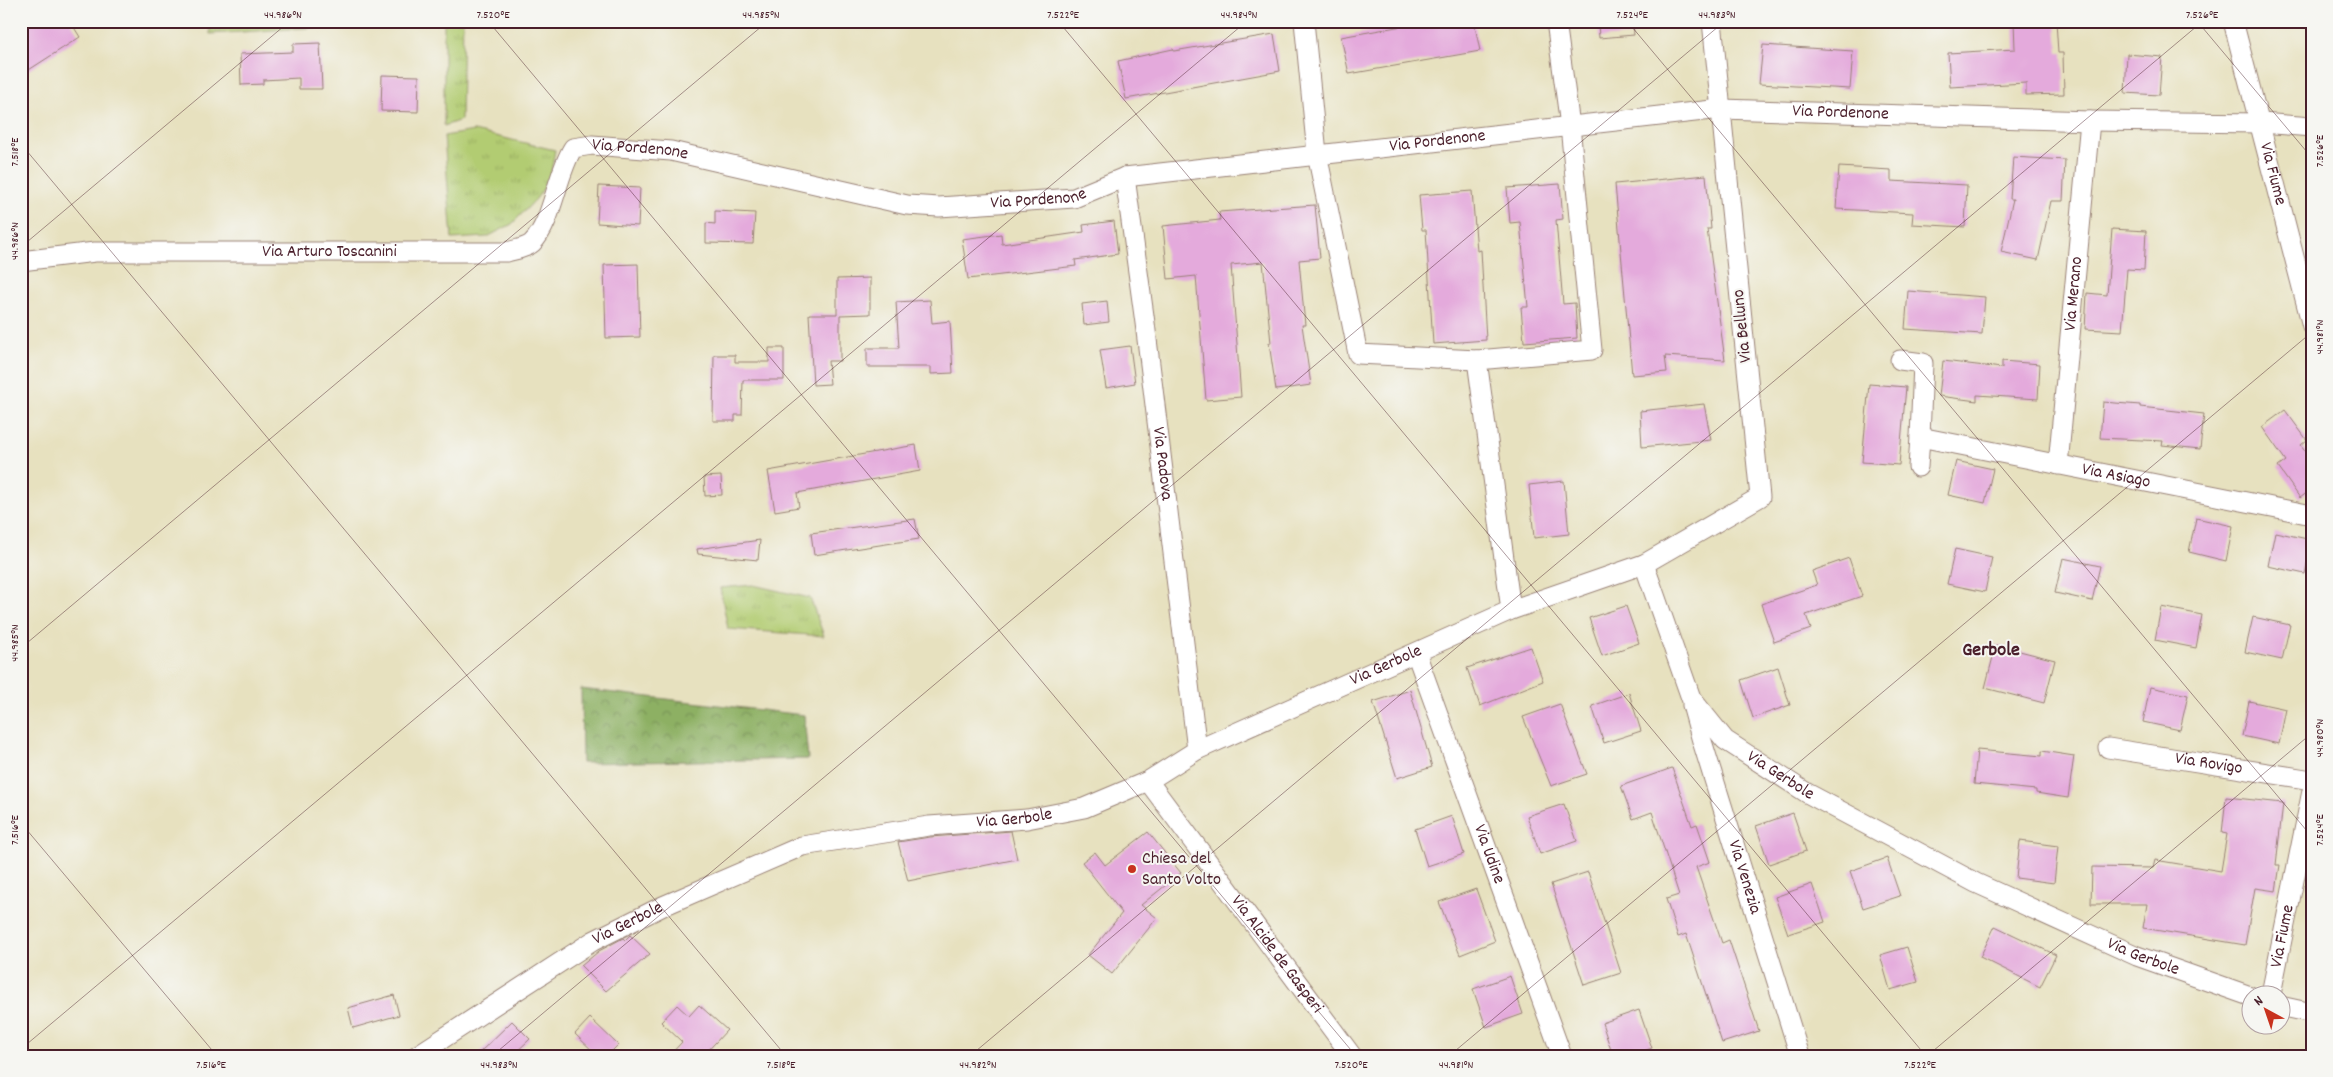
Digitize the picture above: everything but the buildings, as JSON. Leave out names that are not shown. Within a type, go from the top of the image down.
[{"type":"street","points":[[1304,21],[1317,154],[1358,354],[1477,360],[1592,350],[1570,126],[1556,21]]},
{"type":"street","name":"Via Belluno","points":[[1644,564],[1760,497],[1712,21]]},
{"type":"street","name":"Via Fiume","points":[[2234,21],[2312,326]]},
{"type":"street","name":"Via Pordenone","points":[[573,148],[592,145],[671,151],[907,205],[939,207],[1074,198],[1125,177],[1721,109],[2090,121],[2261,123],[2312,127]]},
{"type":"street","name":"Via Merano","points":[[2058,465],[2090,121]]},
{"type":"street","name":"Via Arturo Toscanini","points":[[21,260],[95,252],[507,252],[531,244],[542,228],[565,161],[573,148]]},
{"type":"street","name":"Via Padova","points":[[1125,177],[1145,323],[1197,750]]},
{"type":"street","points":[[1477,360],[1511,610]]},
{"type":"street","points":[[1900,360],[1923,363],[1918,467]]},
{"type":"street","name":"Via Asiago","points":[[1920,437],[2312,515]]},
{"type":"street","name":"Via Gerbole","points":[[416,1056],[593,941],[663,906],[802,846],[929,826],[1027,819],[1084,808],[1148,781],[1197,750],[1511,610],[1644,564],[1691,698],[1725,740],[1807,794],[1976,884],[2136,956],[2240,992]]},
{"type":"street","name":"Via Udine","points":[[1416,653],[1562,1056]]},
{"type":"street","name":"Via Venezia","points":[[1691,698],[1702,741],[1800,1056]]},
{"type":"street","name":"Via Rovigo","points":[[2108,748],[2312,780]]},
{"type":"street","name":"Via Alcide de Gasperi","points":[[1148,781],[1352,1056]]},
{"type":"street","name":"Via Fiume","points":[[2273,984],[2312,791]]},
{"type":"street","points":[[2290,1008],[2312,1013]]},
{"type":"green space","points":[[210,21],[419,21],[210,34]]},
{"type":"green space","points":[[444,21],[463,21],[461,120],[444,126]]},
{"type":"green space","points":[[474,131],[555,150],[550,179],[536,199],[512,224],[487,237],[452,239],[444,136]]},
{"type":"green space","points":[[753,585],[810,598],[824,636],[728,629],[720,588]]},
{"type":"green space","points":[[581,689],[804,715],[808,759],[582,763]]},
{"type":"place","name":"Chiesa del Santo Volto","points":[[1132,869]]},
{"type":"district","name":"Gerbole","points":[[1991,651]]}]
